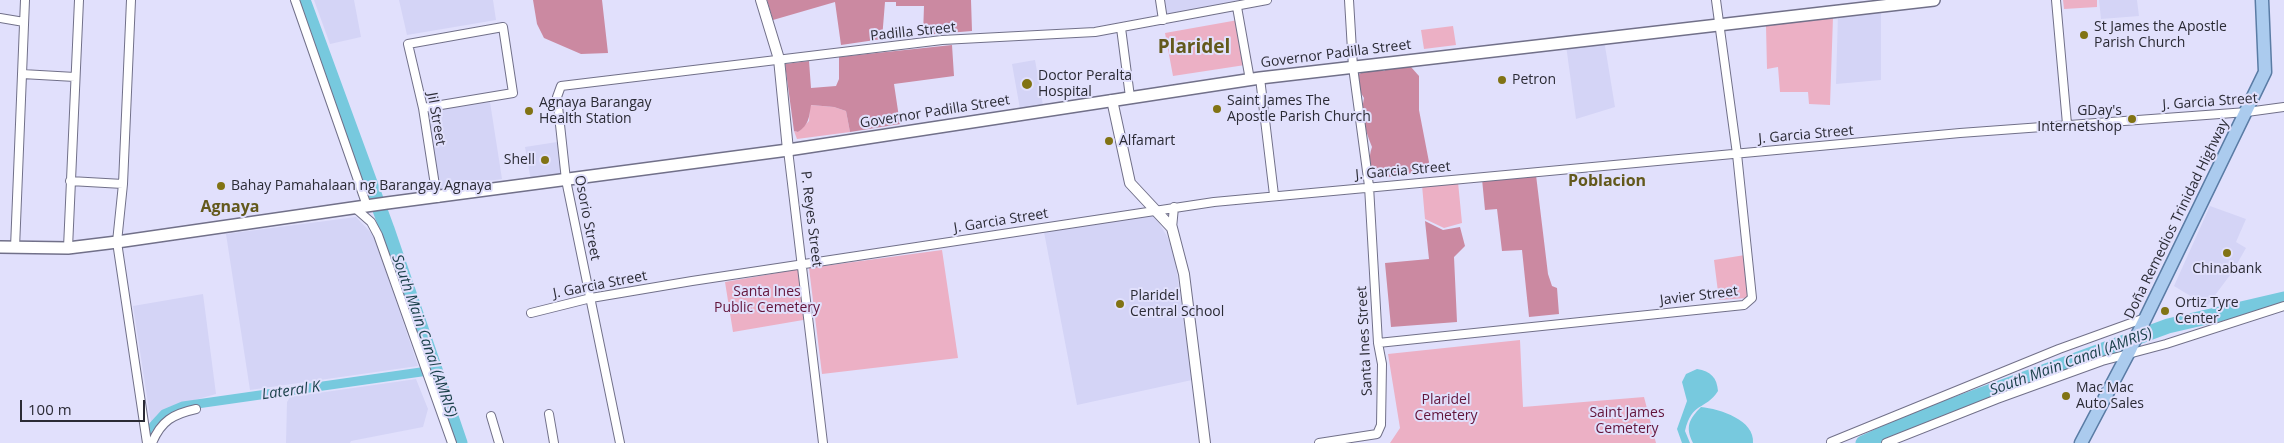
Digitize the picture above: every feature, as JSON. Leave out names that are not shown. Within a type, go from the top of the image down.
[{"type":"main road","name":"Governor Padilla Street","points":[[0,247],[68,248],[117,242],[387,203],[437,198],[788,150],[1255,79],[1934,0]]},
{"type":"main road","name":"Doña Remedios Trinidad Highway","points":[[2081,443],[2129,352],[2266,72],[2262,0]]},
{"type":"street","points":[[15,248],[25,0]]},
{"type":"street","points":[[68,248],[79,0]]},
{"type":"street","points":[[131,0],[123,184],[117,242],[147,443]]},
{"type":"street","points":[[295,0],[368,206]]},
{"type":"street","name":"P. Reyes Street","points":[[761,0],[778,59],[823,443]]},
{"type":"street","points":[[1160,0],[1163,20]]},
{"type":"street","name":"Padilla Street","points":[[561,86],[942,40],[1095,32],[1267,0]]},
{"type":"street","name":"Santa Ines Street","points":[[1319,443],[1377,434],[1381,425],[1382,364],[1378,343],[1369,186],[1353,67],[1349,0]]},
{"type":"street","name":"Javier Street","points":[[1378,343],[1744,305],[1752,298],[1737,154],[1716,0]]},
{"type":"street","points":[[2056,0],[2068,124]]},
{"type":"street","points":[[1237,7],[1255,79],[1274,195]]},
{"type":"street","points":[[0,18],[24,22]]},
{"type":"street","name":"Jil Street","points":[[423,108],[513,93],[503,26],[408,44],[423,108],[437,198]]},
{"type":"street","points":[[1122,28],[1130,97]]},
{"type":"street","points":[[22,74],[75,77]]},
{"type":"street","name":"Osorio Street","points":[[561,86],[557,97],[566,180],[620,443]]},
{"type":"street","points":[[1112,100],[1130,183],[1172,228]]},
{"type":"street","name":"J. Garcia Street","points":[[531,312],[591,298],[803,264],[1174,207],[1274,195],[2068,124],[2247,112],[2284,107]]},
{"type":"street","points":[[70,181],[123,184]]},
{"type":"street","points":[[1174,207],[1172,228],[1184,274],[1205,443]]},
{"type":"street","points":[[355,208],[371,222],[378,235],[452,443]]},
{"type":"street","points":[[1886,443],[1997,399],[2129,352],[2166,344],[2284,306]]},
{"type":"street","points":[[1831,442],[2059,349],[2144,320]]},
{"type":"street","points":[[152,443],[156,432],[166,420],[177,413],[196,408]]},
{"type":"street","points":[[549,414],[554,443]]},
{"type":"street","points":[[491,416],[498,443]]},
{"type":"shaded area","points":[[314,0],[354,0],[361,37],[330,44]]},
{"type":"shaded area","points":[[399,0],[493,0],[496,20],[407,35]]},
{"type":"shaded area","points":[[533,0],[602,0],[608,53],[581,54],[544,38],[537,24]]},
{"type":"shaded area","points":[[767,0],[971,0],[972,31],[923,35],[924,6],[896,6],[896,2],[885,2],[882,39],[841,45],[835,2],[773,20]]},
{"type":"shaded area","points":[[1163,0],[1244,0],[1244,1],[1166,17]]},
{"type":"shaded area","points":[[2099,0],[2137,0],[2139,16],[2101,19]]},
{"type":"shaded area","points":[[1881,10],[1881,80],[1836,84],[1838,14]]},
{"type":"shaded area","points":[[1604,40],[1615,107],[1576,119],[1566,45]]},
{"type":"shaded area","points":[[952,45],[954,76],[894,84],[900,124],[850,132],[846,111],[834,107],[811,105],[806,124],[798,132],[794,131],[785,64],[809,61],[811,88],[836,86],[839,79],[839,57]]},
{"type":"shaded area","name":"Doctor Peralta Hospital","points":[[1035,60],[1043,105],[1020,109],[1012,64]]},
{"type":"shaded area","points":[[1411,67],[1419,76],[1419,110],[1429,162],[1426,170],[1394,177],[1376,176],[1370,162],[1372,147],[1363,117],[1364,98],[1358,88],[1356,76],[1369,70],[1384,71],[1388,68]]},
{"type":"shaded area","points":[[490,102],[502,179],[439,188],[428,111]]},
{"type":"shaded area","points":[[557,142],[563,176],[531,181],[525,147]]},
{"type":"shaded area","points":[[1536,175],[1548,274],[1552,286],[1557,288],[1559,314],[1529,317],[1522,250],[1502,251],[1497,209],[1485,210],[1482,179]]},
{"type":"shaded area","points":[[2210,206],[2246,219],[2236,242],[2246,248],[2233,271],[2207,306],[2174,286]]},
{"type":"shaded area","name":"Plaridel Central School","points":[[1153,213],[1168,238],[1175,259],[1192,380],[1077,405],[1044,232]]},
{"type":"shaded area","points":[[356,217],[374,236],[418,366],[250,390],[226,234]]},
{"type":"shaded area","points":[[1425,221],[1443,230],[1460,227],[1465,246],[1454,257],[1457,322],[1391,327],[1385,263],[1429,259]]},
{"type":"shaded area","points":[[203,294],[216,394],[170,407],[151,423],[133,306]]},
{"type":"shaded area","points":[[1697,369],[1710,373],[1715,379],[1718,391],[1691,415],[1685,431],[1690,443],[1682,443],[1677,429],[1687,401],[1682,382],[1686,374]]},
{"type":"shaded area","points":[[416,379],[428,409],[423,427],[351,441],[350,443],[286,443],[287,402],[290,397]]},
{"type":"shaded area","points":[[1701,407],[1717,410],[1735,417],[1748,428],[1752,435],[1753,443],[1693,443],[1689,432],[1691,419]]},
{"type":"green space","points":[[2063,0],[2097,0],[2097,7],[2064,9]]},
{"type":"green space","points":[[1833,17],[1830,105],[1809,104],[1808,92],[1780,92],[1778,67],[1767,69],[1766,26]]},
{"type":"green space","points":[[1238,20],[1245,65],[1173,76],[1165,33]]},
{"type":"green space","points":[[1453,26],[1456,45],[1424,49],[1421,30]]},
{"type":"green space","points":[[810,105],[834,107],[846,111],[850,132],[797,139],[794,131],[798,132],[809,121]]},
{"type":"green space","points":[[1458,182],[1462,223],[1444,228],[1425,219],[1422,185]]},
{"type":"green space","points":[[942,250],[958,358],[822,374],[809,268]]},
{"type":"green space","points":[[1745,255],[1749,295],[1747,298],[1719,300],[1714,260]]},
{"type":"green space","name":"Santa Ines Public Cemetery","points":[[800,269],[809,319],[733,332],[725,282]]},
{"type":"green space","name":"Saint James Cemetery","points":[[1520,340],[1523,407],[1644,397],[1656,443],[1390,443],[1400,428],[1388,354]]},
{"type":"waterway","points":[[303,0],[387,229],[460,443]]},
{"type":"waterway","name":"South Main Canal (AMRIS)","points":[[1863,443],[1913,420],[2168,326],[2284,299]]},
{"type":"waterway","name":"Lateral K","points":[[153,426],[164,414],[183,406],[435,370]]},
{"type":"waterway","points":[[149,436],[153,426]]},
{"type":"place","name":"St James the Apostle Parish Church","points":[[2084,35]]},
{"type":"place","name":"Petron","points":[[1502,80]]},
{"type":"place","name":"Doctor Peralta Hospital","points":[[1027,84]]},
{"type":"place","name":"Saint James The Apostle Parish Church","points":[[1217,109]]},
{"type":"place","name":"Agnaya Barangay Health Station","points":[[529,111]]},
{"type":"place","name":"GDay's Internetshop","points":[[2132,119]]},
{"type":"place","name":"Alfamart","points":[[1109,141]]},
{"type":"place","name":"Shell","points":[[545,160]]},
{"type":"place","name":"Bahay Pamahalaan ng Barangay Agnaya","points":[[221,186]]},
{"type":"place","name":"Chinabank","points":[[2227,253]]},
{"type":"place","name":"Plaridel Central School","points":[[1120,304]]},
{"type":"place","name":"Ortiz Tyre Center","points":[[2165,311]]},
{"type":"place","name":"Mac Mac Auto Sales","points":[[2066,396]]},
{"type":"district","name":"Plaridel","points":[[1194,48]]},
{"type":"district","name":"Poblacion","points":[[1607,181]]},
{"type":"district","name":"Agnaya","points":[[230,207]]},
{"type":"park label","name":"Plaridel Cemetery","points":[[1446,408]]}]
